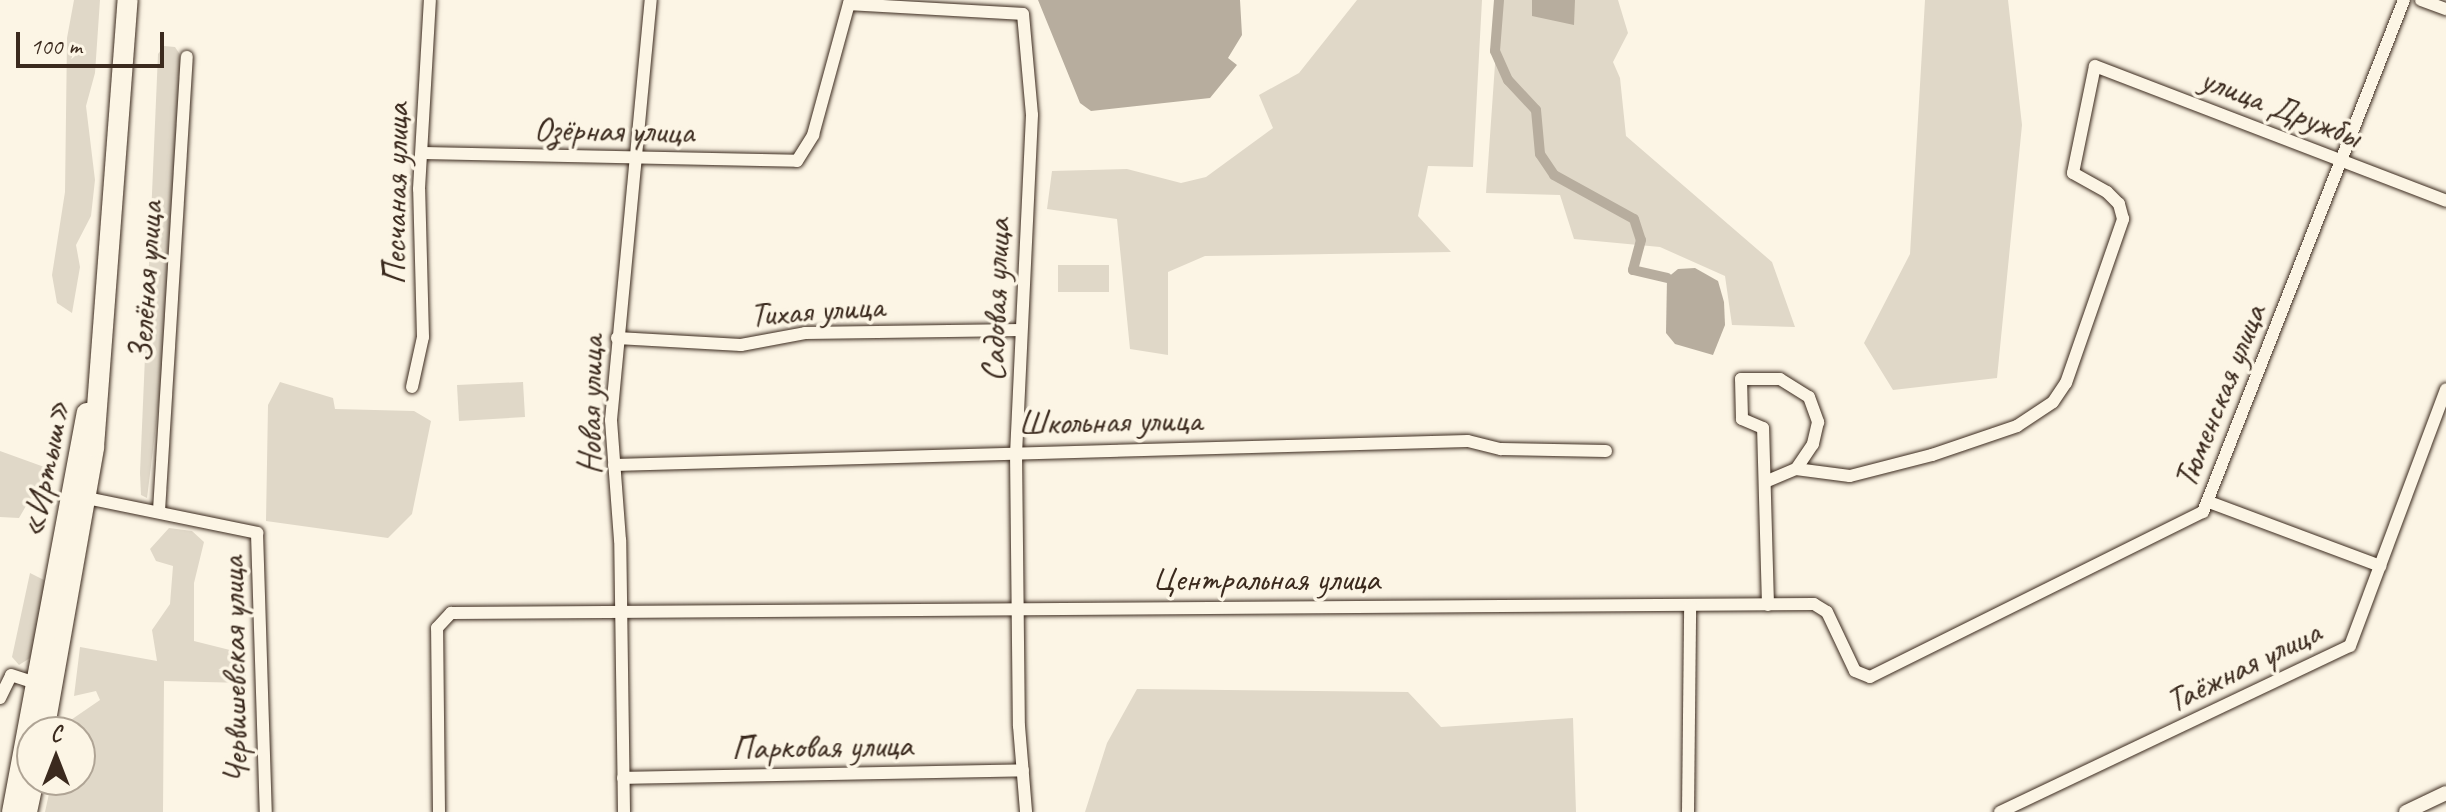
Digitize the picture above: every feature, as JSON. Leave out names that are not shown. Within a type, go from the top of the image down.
[{"type":"highway","name":"«Иртыш»","points":[[47,716],[87,498],[128,0]]},
{"type":"highway","name":"«Иртыш»","points":[[12,812],[39,684],[80,440],[97,374]]},
{"type":"street","name":"Песчаная улица","points":[[412,387],[423,337],[419,189],[430,0]]},
{"type":"street","name":"Новая улица","points":[[624,812],[620,615],[611,420],[651,0]]},
{"type":"street","name":"Тюменская улица","points":[[1870,677],[2186,525],[2209,502],[2404,0]]},
{"type":"street","points":[[2421,0],[2446,9]]},
{"type":"street","name":"Озёрная улица","points":[[423,153],[790,162],[802,157],[813,135],[849,2]]},
{"type":"street","name":"Садовая улица","points":[[849,2],[1023,7],[1032,115],[1016,451],[1026,812]]},
{"type":"street","name":"Зелёная улица","points":[[159,511],[187,57]]},
{"type":"street","name":"улица Дружбы","points":[[1796,469],[1850,476],[1932,455],[2017,426],[2053,402],[2066,383],[2123,219],[2119,204],[2107,192],[2073,173],[2095,66],[2446,201]]},
{"type":"street","name":"Тихая улица","points":[[617,338],[741,345],[805,333],[1021,330]]},
{"type":"street","points":[[1765,482],[1796,469],[1813,444],[1818,422],[1809,397],[1780,379],[1741,379],[1742,419],[1763,428],[1768,605]]},
{"type":"street","name":"Таёжная улица","points":[[2000,812],[2350,646],[2446,389]]},
{"type":"street","name":"Школьная улица","points":[[614,465],[1016,451],[1468,441],[1501,449],[1606,451]]},
{"type":"street","name":"Червишевская улица","points":[[87,498],[249,529],[260,541],[266,812]]},
{"type":"street","points":[[2209,502],[2380,566]]},
{"type":"street","points":[[1688,812],[1690,605]]},
{"type":"street","name":"Центральная улица","points":[[620,615],[1021,607],[1821,606],[1855,671],[1870,677]]},
{"type":"street","points":[[439,812],[436,650],[441,618],[451,613],[620,615]]},
{"type":"street","points":[[0,698],[11,675],[39,684]]},
{"type":"street","name":"Парковая улица","points":[[623,778],[1023,770]]},
{"type":"street","points":[[2406,812],[2446,793]]},
{"type":"shaded area","points":[[74,0],[100,0],[95,73],[86,106],[95,180],[91,216],[76,245],[80,267],[72,313],[57,303],[52,275],[65,192],[67,38]]},
{"type":"shaded area","points":[[1038,0],[1240,0],[1242,35],[1228,58],[1237,65],[1210,98],[1091,111],[1080,103]]},
{"type":"shaded area","points":[[1357,0],[1482,0],[1473,167],[1428,166],[1418,216],[1451,252],[1205,256],[1168,272],[1168,355],[1130,349],[1117,219],[1047,209],[1052,171],[1127,169],[1181,183],[1206,177],[1273,128],[1259,95],[1299,73]]},
{"type":"shaded area","points":[[1504,0],[1618,0],[1628,33],[1613,62],[1620,78],[1626,136],[1772,262],[1795,327],[1732,325],[1725,276],[1660,247],[1574,239],[1560,195],[1486,193],[1499,7]]},
{"type":"shaded area","points":[[1532,0],[1575,0],[1574,25],[1532,16]]},
{"type":"shaded area","points":[[1925,0],[2008,0],[2022,125],[1997,378],[1893,390],[1864,343],[1910,254]]},
{"type":"shaded area","points":[[164,46],[175,47],[181,56],[164,361],[147,498],[141,495],[140,473],[158,54]]},
{"type":"shaded area","points":[[1058,265],[1109,265],[1109,292],[1058,292]]},
{"type":"shaded area","points":[[1695,268],[1718,281],[1724,302],[1725,325],[1713,355],[1675,344],[1666,333],[1667,278],[1678,269]]},
{"type":"shaded area","points":[[280,382],[333,398],[335,409],[414,411],[431,421],[412,514],[388,538],[266,521],[268,405]]},
{"type":"shaded area","points":[[523,382],[525,417],[459,421],[457,385]]},
{"type":"shaded area","points":[[0,451],[47,468],[47,492],[30,499],[19,518],[0,517]]},
{"type":"shaded area","points":[[169,528],[192,531],[204,542],[194,583],[194,641],[246,654],[246,683],[164,681],[163,812],[45,812],[48,796],[96,796],[96,716],[77,716],[100,700],[96,691],[74,696],[80,647],[157,661],[152,630],[170,604],[173,566],[156,561],[150,549]]},
{"type":"shaded area","points":[[30,573],[44,580],[44,602],[30,658],[19,665],[12,657]]},
{"type":"shaded area","points":[[1137,689],[1408,692],[1441,727],[1573,718],[1576,812],[1085,812],[1107,743]]},
{"type":"waterway","points":[[1499,0],[1495,51],[1508,80],[1536,110],[1540,154],[1554,175],[1634,219],[1641,240],[1633,270],[1667,278]]}]
